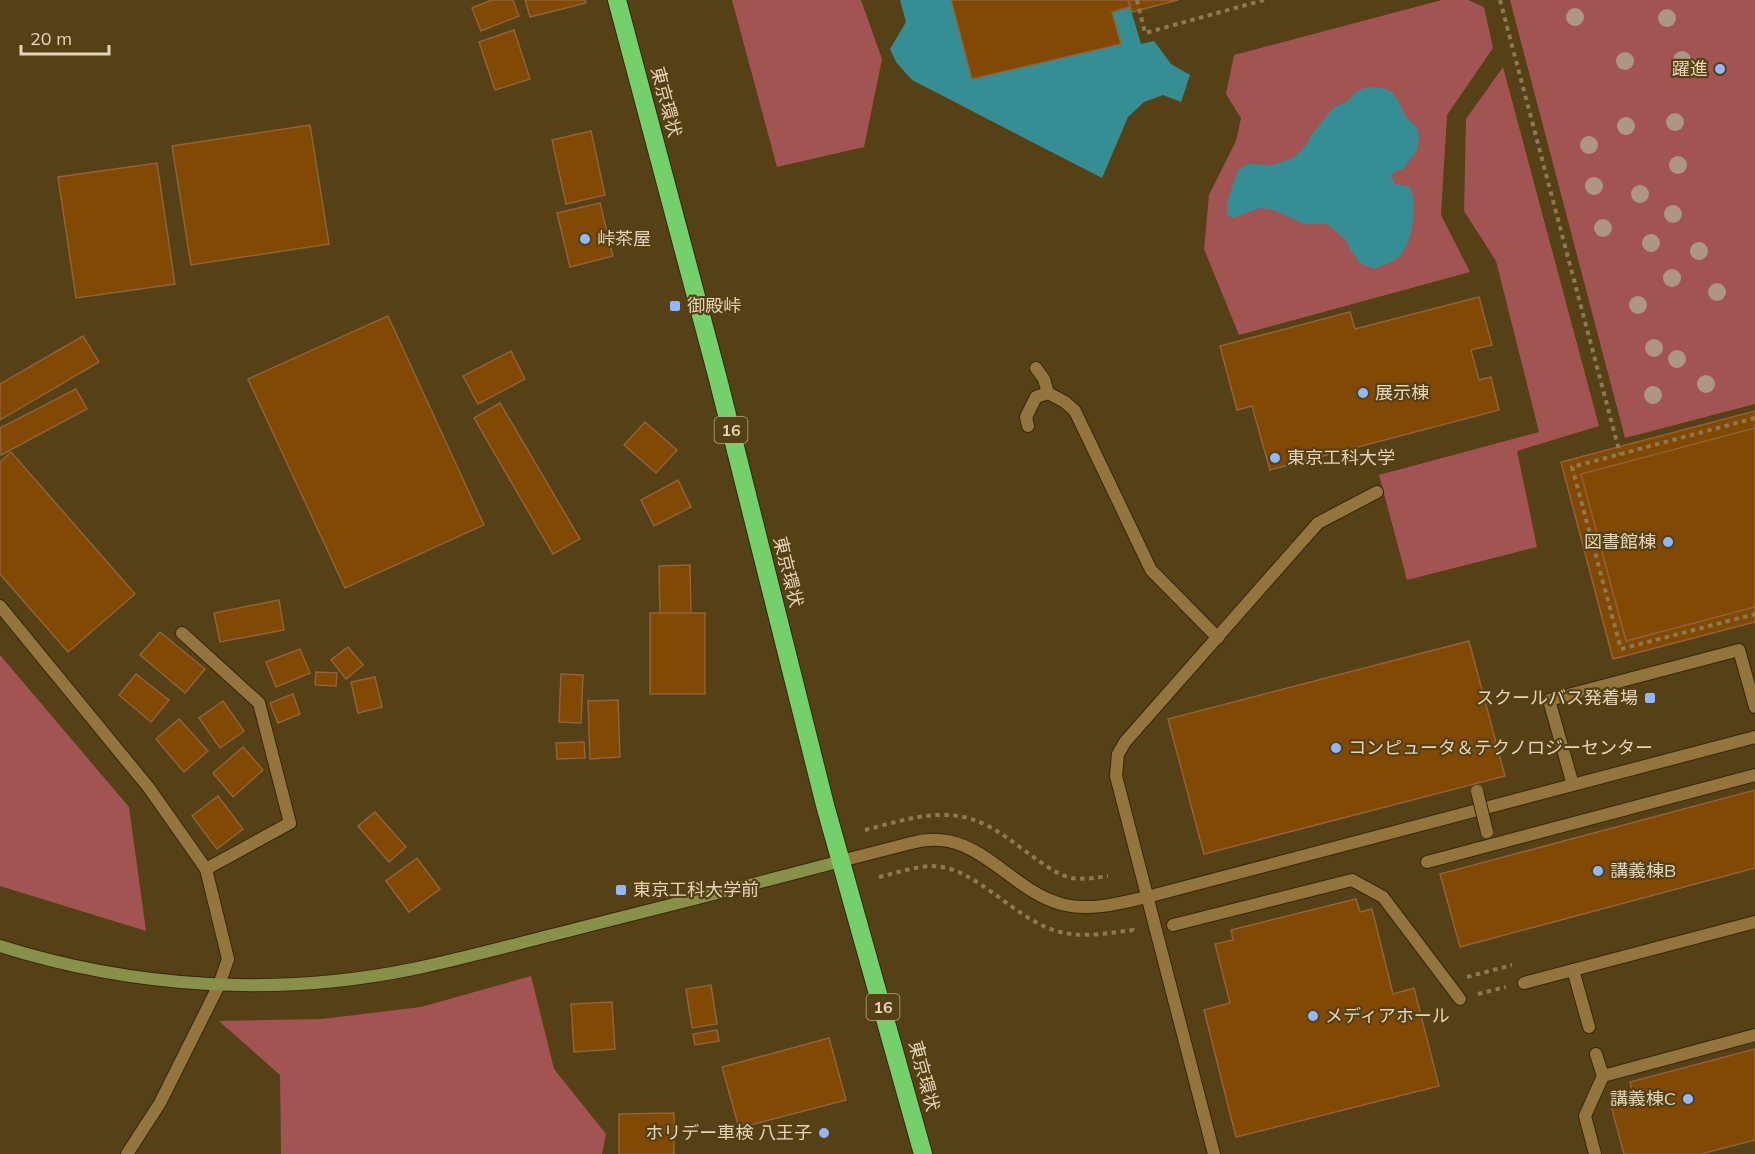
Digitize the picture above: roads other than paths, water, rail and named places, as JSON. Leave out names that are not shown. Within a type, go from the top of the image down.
[{"type":"highway","name":"東京環状","points":[[617,0],[841,861],[923,1154]]},
{"type":"street","points":[[1036,368],[1044,379],[1048,393],[1065,402],[1075,411],[1151,570],[1218,638]]},
{"type":"street","points":[[1028,426],[1026,417],[1036,397],[1048,393]]},
{"type":"street","points":[[1214,1154],[1116,776],[1118,754],[1125,742],[1318,523],[1377,492]]},
{"type":"street","points":[[0,606],[149,788],[206,869],[228,959],[219,985],[160,1103],[127,1154]]},
{"type":"street","points":[[182,633],[259,703],[290,823],[206,869]]},
{"type":"street","points":[[1573,785],[1549,700],[1739,650],[1755,707]]},
{"type":"street","points":[[0,946],[33,957],[90,970],[219,985],[328,982],[412,969],[911,843],[940,841],[974,849],[1042,897],[1085,908],[1103,906],[1147,897],[1755,736]]},
{"type":"street","points":[[1427,862],[1755,775]]},
{"type":"street","points":[[1476,787],[1491,845]]},
{"type":"street","points":[[1173,925],[1352,880],[1383,897],[1460,999]]},
{"type":"street","points":[[1524,983],[1755,922]]},
{"type":"street","points":[[1573,970],[1589,1027]]},
{"type":"street","points":[[1603,1076],[1755,1035]]},
{"type":"street","points":[[1595,1154],[1585,1116],[1603,1076],[1596,1054]]},
{"type":"water","points":[[900,0],[951,0],[973,79],[1120,44],[1112,12],[1130,7],[1141,44],[1154,41],[1171,64],[1190,75],[1181,102],[1163,95],[1144,102],[1128,117],[1102,178],[912,80],[896,62],[890,49],[906,22]]},
{"type":"water","points":[[1365,87],[1379,87],[1393,94],[1409,120],[1417,127],[1419,137],[1417,150],[1403,169],[1394,172],[1391,177],[1395,184],[1410,187],[1414,204],[1410,236],[1402,253],[1396,259],[1374,269],[1360,263],[1346,240],[1327,224],[1305,224],[1271,209],[1260,208],[1232,218],[1227,214],[1227,202],[1238,170],[1248,164],[1273,165],[1293,158],[1307,144],[1334,107],[1347,102]]},
{"type":"place","name":"躍進","points":[[1720,69]]},
{"type":"place","name":"峠茶屋","points":[[585,239]]},
{"type":"place","name":"御殿峠","points":[[675,306]]},
{"type":"place","name":"展示棟","points":[[1363,393]]},
{"type":"place","name":"東京工科大学","points":[[1275,458]]},
{"type":"place","name":"図書館棟","points":[[1668,542]]},
{"type":"place","name":"スクールバス発着場","points":[[1650,698]]},
{"type":"place","name":"コンピュータ＆テクノロジーセンター","points":[[1336,748]]},
{"type":"place","name":"講義棟B","points":[[1598,871]]},
{"type":"place","name":"東京工科大学前","points":[[621,890]]},
{"type":"place","name":"メディアホール","points":[[1313,1016]]},
{"type":"place","name":"講義棟C","points":[[1688,1099]]},
{"type":"place","name":"ホリデー車検 八王子","points":[[824,1133]]}]
